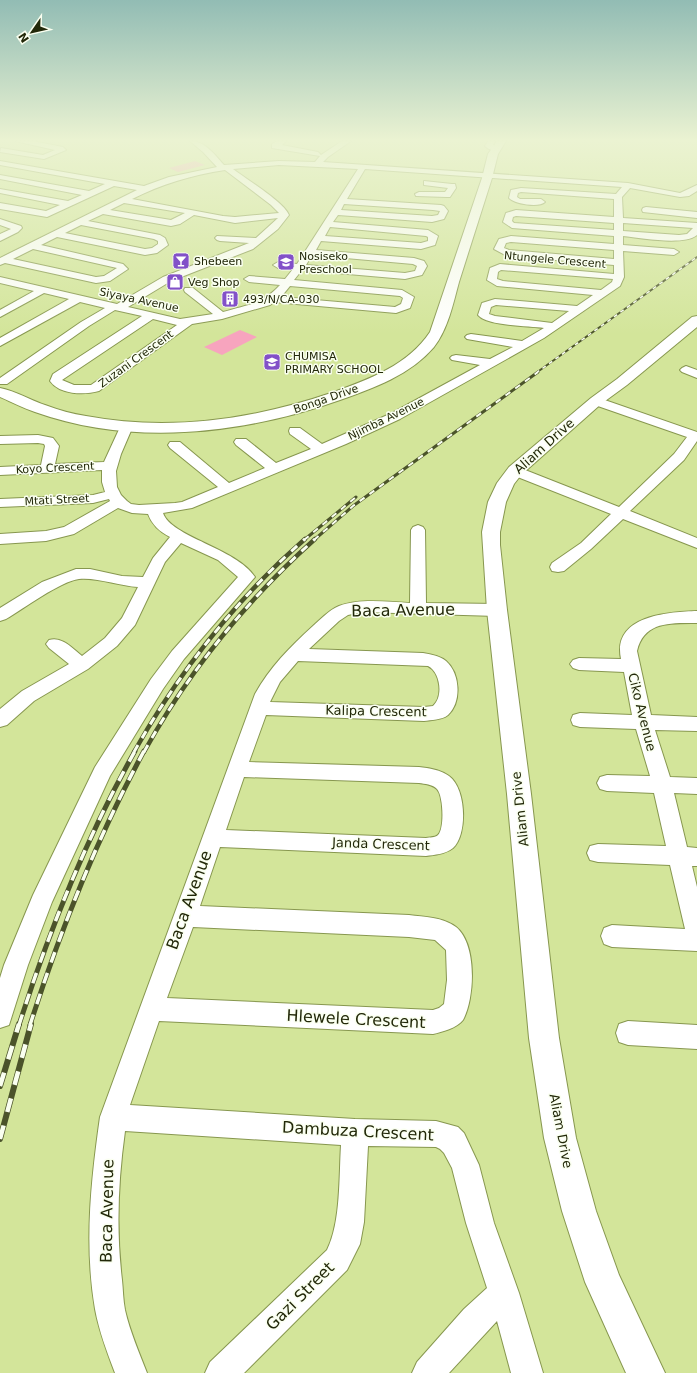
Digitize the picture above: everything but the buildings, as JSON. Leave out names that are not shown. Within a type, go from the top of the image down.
[{"type":"street","points":[[0,206],[42,214],[50,214],[68,205]]},
{"type":"street","points":[[2,261],[114,205]]},
{"type":"street","points":[[152,205],[231,220],[285,215]]},
{"type":"street","points":[[276,205],[285,215]]},
{"type":"street","name":"Siyaya Avenue","points":[[5,281],[150,316],[188,322],[222,316],[266,303],[274,299],[309,252],[339,205]]},
{"type":"street","points":[[334,212],[432,219],[441,218],[444,211],[441,208],[404,205]]},
{"type":"street","name":"Bonga Drive","points":[[2,387],[26,404],[59,415],[83,420],[127,426],[197,426],[238,422],[269,416],[324,401],[374,382],[391,374],[412,360],[427,347],[437,332],[478,205]]},
{"type":"street","points":[[615,205],[697,215]]},
{"type":"street","points":[[619,277],[618,220],[621,206]]},
{"type":"street","points":[[102,211],[171,223],[177,222],[191,212]]},
{"type":"street","points":[[697,226],[516,213],[509,215],[507,222],[512,225],[680,238],[690,236],[697,230]]},
{"type":"street","points":[[2,387],[115,308],[167,279],[214,258],[250,247],[275,227],[285,215]]},
{"type":"street","points":[[0,222],[18,228],[0,238]]},
{"type":"street","points":[[56,234],[145,252],[154,251],[163,245],[162,240],[157,237],[80,222]]},
{"type":"street","points":[[318,238],[421,246],[432,242],[433,236],[428,233],[327,224]]},
{"type":"street","points":[[220,238],[259,241]]},
{"type":"street","points":[[618,262],[507,253],[499,249],[502,241],[511,239],[674,252]]},
{"type":"street","points":[[2,261],[96,280],[106,279],[123,268],[120,266],[32,246]]},
{"type":"street","points":[[278,265],[411,276],[419,273],[422,266],[420,263],[414,261],[309,252]]},
{"type":"street","name":"Ntungele Crescent","points":[[603,293],[501,284],[492,280],[493,270],[500,267],[619,277]]},
{"type":"street","name":"Njimba Avenue","points":[[116,498],[126,507],[132,509],[154,509],[183,506],[396,416],[525,345],[616,284],[619,277]]},
{"type":"street","points":[[248,279],[402,293],[409,297],[406,306],[396,310],[274,299]]},
{"type":"street","points":[[0,288],[5,281]]},
{"type":"street","points":[[0,314],[43,290]]},
{"type":"street","points":[[189,290],[222,316]]},
{"type":"street","points":[[0,343],[77,299]]},
{"type":"street","points":[[554,326],[493,319],[483,315],[486,305],[495,302],[579,309]]},
{"type":"street","name":"Zuzani Crescent","points":[[150,316],[57,377],[56,381],[60,384],[85,390],[95,388],[188,322]]},
{"type":"street","name":"Aliam Drive","points":[[646,1373],[603,1282],[579,1211],[560,1138],[544,1038],[519,794],[497,610],[491,532],[497,502],[506,483],[515,471],[596,401],[622,382],[697,320]]},
{"type":"street","points":[[471,337],[525,345]]},
{"type":"street","points":[[456,358],[493,363]]},
{"type":"street","points":[[558,567],[586,546],[679,457],[696,436],[596,401]]},
{"type":"street","points":[[0,539],[46,536],[69,531],[116,498],[108,480],[110,466],[127,426]]},
{"type":"street","points":[[295,431],[320,449]]},
{"type":"street","points":[[0,440],[38,439],[48,441],[52,446],[47,468]]},
{"type":"street","points":[[241,442],[274,468]]},
{"type":"street","points":[[175,445],[227,488]]},
{"type":"street","name":"Koyo Crescent","points":[[0,471],[110,466]]},
{"type":"street","points":[[515,471],[697,543]]},
{"type":"street","name":"Mtati Street","points":[[0,503],[116,498]]},
{"type":"street","points":[[0,1016],[16,965],[41,902],[102,773],[161,678],[178,654],[247,577],[223,557],[178,537],[162,526],[154,509]]},
{"type":"street","points":[[418,530],[418,608]]},
{"type":"street","points":[[0,720],[28,696],[82,665],[122,631],[129,621],[158,561],[178,537]]},
{"type":"street","points":[[0,615],[48,586],[76,574],[90,574],[122,581],[148,584]]},
{"type":"street","name":"Baca Avenue","points":[[131,1373],[110,1309],[106,1272],[103,1229],[106,1178],[113,1117],[169,957],[186,916],[258,708],[274,677],[293,655],[332,616],[344,610],[362,607],[497,610]]},
{"type":"street","name":"Ciko Avenue","points":[[697,618],[673,617],[658,620],[640,628],[629,642],[628,651],[643,721],[662,785],[688,857],[697,933]]},
{"type":"street","points":[[55,644],[82,665]]},
{"type":"street","name":"Kalipa Crescent","points":[[258,708],[424,714],[439,711],[446,704],[446,676],[444,669],[433,661],[423,659],[293,655]]},
{"type":"street","points":[[579,664],[631,666]]},
{"type":"street","points":[[580,720],[697,724]]},
{"type":"street","name":"Janda Crescent","points":[[212,838],[426,847],[443,844],[448,839],[452,825],[451,796],[449,787],[442,781],[432,777],[420,775],[236,768]]},
{"type":"street","points":[[607,783],[697,786]]},
{"type":"street","points":[[598,853],[688,857]]},
{"type":"street","name":"Hlewele Crescent","points":[[151,1009],[433,1022],[444,1020],[455,1010],[458,997],[459,969],[457,947],[445,933],[439,930],[409,926],[186,916]]},
{"type":"street","points":[[612,936],[697,940]]},
{"type":"street","points":[[628,1033],[697,1037]]},
{"type":"street","name":"Dambuza Crescent","points":[[113,1117],[355,1132],[436,1134],[448,1137],[454,1143],[465,1165],[480,1223],[504,1293],[527,1373]]},
{"type":"street","name":"Gazi Street","points":[[221,1373],[322,1276],[336,1260],[346,1244],[350,1222],[355,1132]]},
{"type":"street","points":[[428,1373],[475,1320],[504,1293]]},
{"type":"shaded area","points":[[240,330],[257,337],[222,355],[204,347]]},
{"type":"railway","points":[[536,373],[697,257]]},
{"type":"railway","points":[[314,540],[353,506],[538,372]]},
{"type":"railway","points":[[304,540],[356,497]]},
{"type":"railway","points":[[134,752],[170,693],[210,638],[256,586],[305,539]]},
{"type":"railway","points":[[144,752],[161,722],[220,638],[266,587],[315,539]]},
{"type":"railway","points":[[19,1025],[43,955],[70,885],[100,817],[135,751]]},
{"type":"railway","points":[[30,1025],[67,920],[95,851],[144,751]]},
{"type":"railway","points":[[0,1086],[19,1024]]},
{"type":"railway","points":[[0,1139],[31,1024]]},
{"type":"place","name":"Shebeen","points":[[181,261]]},
{"type":"place","name":"Nosiseko Preschool","points":[[286,262]]},
{"type":"place","name":"Veg Shop","points":[[175,282]]},
{"type":"place","name":"493/N/CA-030","points":[[230,299]]},
{"type":"place","name":"CHUMISA PRIMARY SCHOOL","points":[[272,362]]}]
